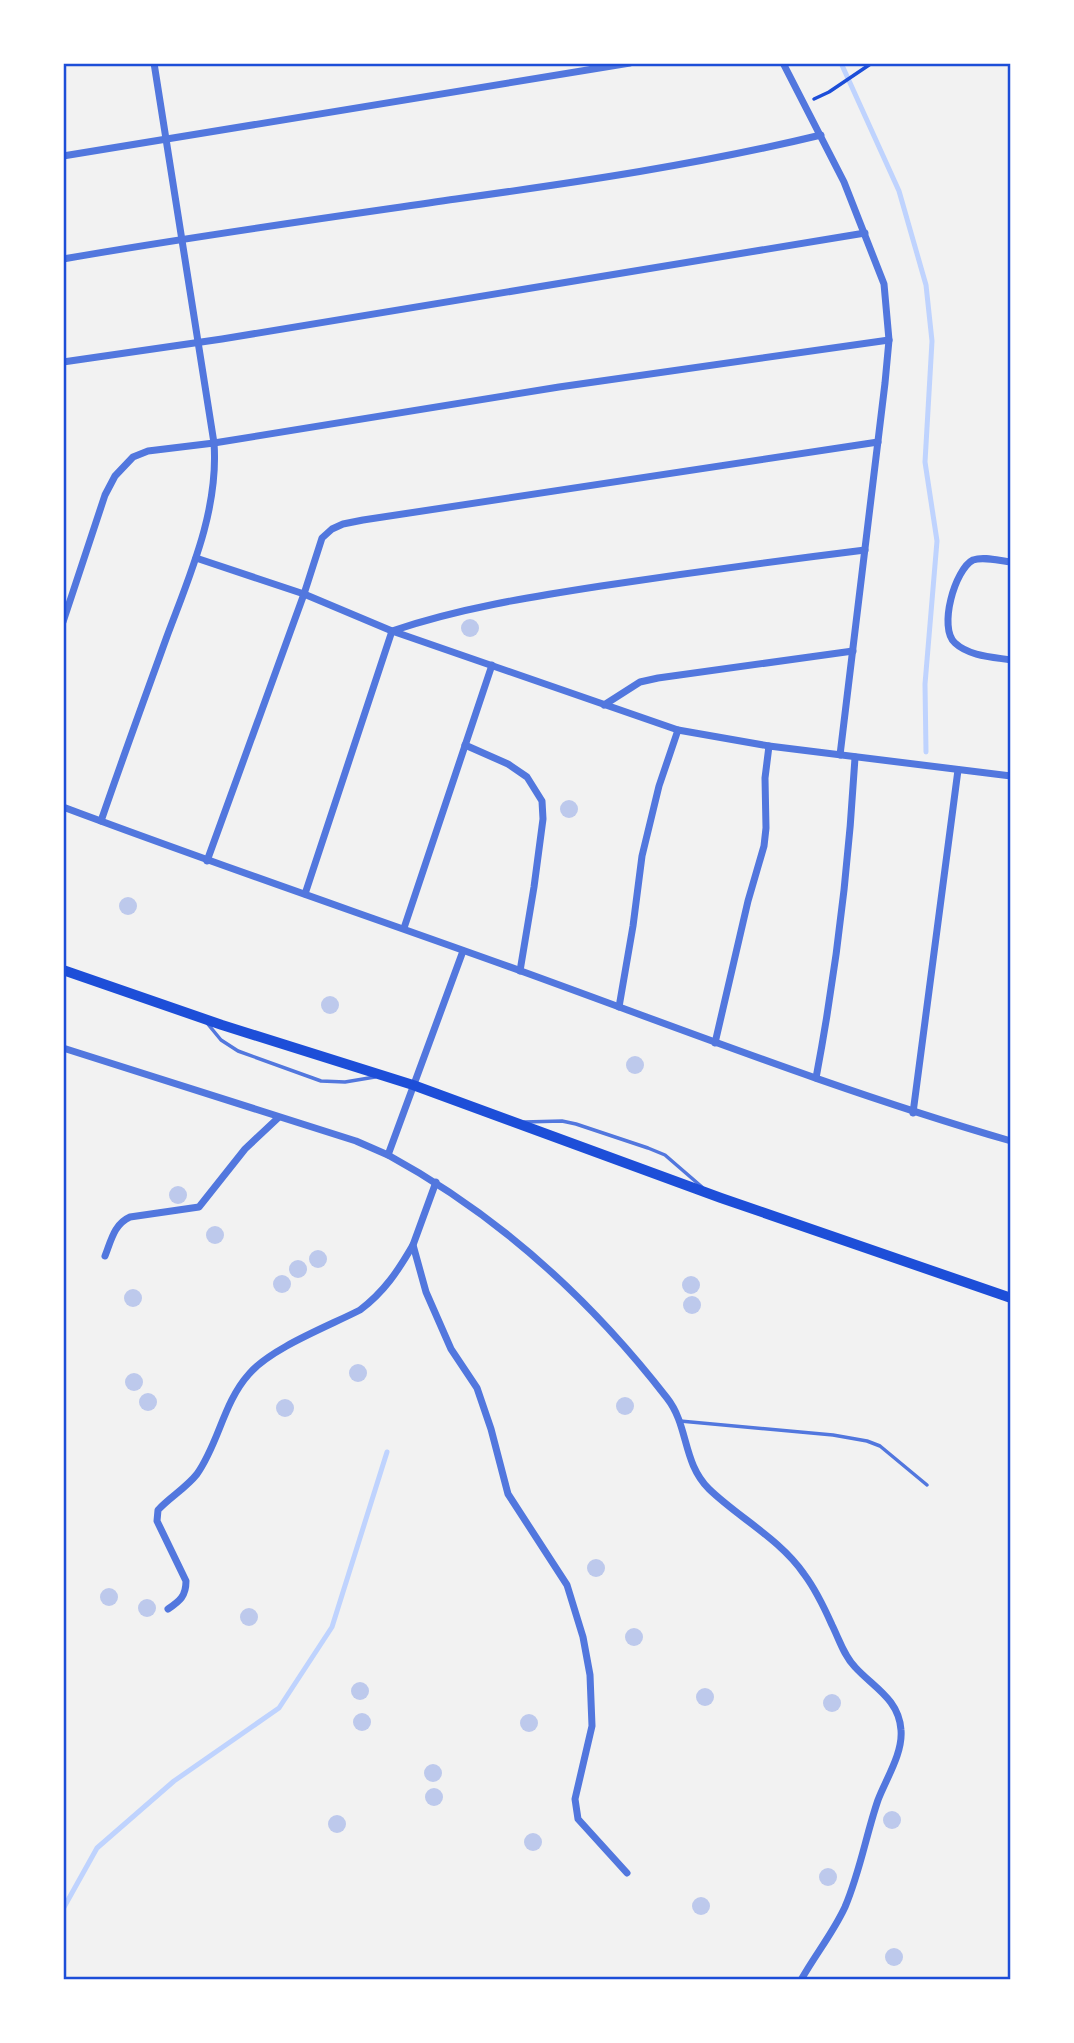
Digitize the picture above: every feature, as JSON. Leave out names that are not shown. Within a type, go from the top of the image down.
[{"type":"main road","points":[[63,970],[202,1018],[413,1085],[709,1193],[1011,1298]]},
{"type":"street","points":[[100,821],[196,558],[215,477],[214,443],[154,63]]},
{"type":"street","points":[[63,156],[630,63]]},
{"type":"street","points":[[783,63],[844,182],[884,284],[889,340],[840,755]]},
{"type":"street","points":[[63,259],[181,239],[588,180],[719,158],[821,135]]},
{"type":"street","points":[[63,362],[797,246],[864,233]]},
{"type":"street","points":[[63,622],[105,495],[120,470],[133,457],[148,451],[214,443],[559,387],[889,340]]},
{"type":"street","points":[[207,861],[322,538],[332,529],[343,524],[878,442]]},
{"type":"street","points":[[392,631],[461,610],[535,597],[865,550]]},
{"type":"street","points":[[196,558],[304,594],[392,631],[678,730],[769,746],[1011,776]]},
{"type":"street","points":[[1011,562],[975,559],[969,563],[962,572],[947,618],[948,632],[952,640],[962,648],[975,654],[1011,660]]},
{"type":"street","points":[[305,894],[392,631]]},
{"type":"street","points":[[604,705],[640,682],[658,678],[853,651]]},
{"type":"street","points":[[404,928],[492,665]]},
{"type":"street","points":[[619,1007],[642,856],[659,786],[678,730]]},
{"type":"street","points":[[465,745],[508,764],[527,777],[542,801],[543,820],[520,971]]},
{"type":"street","points":[[715,1043],[748,901],[764,846],[765,779],[769,746]]},
{"type":"street","points":[[816,1078],[832,992],[850,840],[855,757]]},
{"type":"street","points":[[913,1112],[958,770]]},
{"type":"street","points":[[63,807],[207,861],[404,928],[715,1043],[913,1112],[1011,1140]]},
{"type":"street","points":[[388,1155],[463,951]]},
{"type":"street","points":[[63,1048],[334,1134],[388,1155],[436,1182],[500,1226],[575,1293],[656,1384],[680,1421],[687,1454],[696,1473],[708,1488],[779,1547],[802,1571],[818,1594],[844,1652],[855,1667],[887,1696],[900,1721],[901,1739],[878,1801],[851,1891],[836,1923],[801,1980]]},
{"type":"street","points":[[105,1256],[122,1221],[130,1217],[199,1207],[245,1149],[278,1118]]},
{"type":"street","points":[[168,1609],[181,1600],[186,1591],[186,1581],[157,1521],[158,1510],[198,1473],[230,1401],[263,1360],[360,1310],[392,1280],[413,1245],[436,1182]]},
{"type":"street","points":[[413,1245],[435,1315],[451,1349],[477,1388],[508,1494],[567,1585],[577,1612],[590,1675],[593,1715],[575,1809],[578,1819],[626,1873]]},
{"type":"lane","points":[[202,1018],[229,1046],[321,1081],[345,1082],[384,1076]]},
{"type":"lane","points":[[515,1122],[562,1121],[648,1148],[665,1155],[709,1193]]},
{"type":"lane","points":[[680,1421],[833,1435],[867,1441],[880,1446],[927,1485]]},
{"type":"path","points":[[829,92],[872,63]]},
{"type":"building","points":[[470,619],[476,622],[479,628],[476,634],[470,637],[464,634],[461,628],[464,622]]},
{"type":"building","points":[[569,800],[575,803],[578,809],[575,815],[569,818],[563,815],[560,809],[563,803]]},
{"type":"building","points":[[128,897],[134,900],[137,906],[134,912],[128,915],[122,912],[119,906],[122,900]]},
{"type":"building","points":[[330,996],[336,999],[339,1005],[336,1011],[330,1014],[324,1011],[321,1005],[324,999]]},
{"type":"building","points":[[635,1056],[641,1059],[644,1065],[641,1071],[635,1074],[629,1071],[626,1065],[629,1059]]},
{"type":"building","points":[[178,1186],[184,1189],[187,1195],[184,1201],[178,1204],[172,1201],[169,1195],[172,1189]]},
{"type":"building","points":[[215,1226],[221,1229],[224,1235],[221,1241],[215,1244],[209,1241],[206,1235],[209,1229]]},
{"type":"building","points":[[318,1250],[324,1253],[327,1259],[324,1265],[318,1268],[312,1265],[309,1259],[312,1253]]},
{"type":"building","points":[[298,1260],[304,1263],[307,1269],[304,1275],[298,1278],[292,1275],[289,1269],[292,1263]]},
{"type":"building","points":[[282,1275],[288,1278],[291,1284],[288,1290],[282,1293],[276,1290],[273,1284],[276,1278]]},
{"type":"building","points":[[691,1276],[697,1279],[700,1285],[697,1291],[691,1294],[685,1291],[682,1285],[685,1279]]},
{"type":"building","points":[[133,1289],[139,1292],[142,1298],[139,1304],[133,1307],[127,1304],[124,1298],[127,1292]]},
{"type":"building","points":[[692,1296],[698,1299],[701,1305],[698,1311],[692,1314],[686,1311],[683,1305],[686,1299]]},
{"type":"building","points":[[358,1364],[364,1367],[367,1373],[364,1379],[358,1382],[352,1379],[349,1373],[352,1367]]},
{"type":"building","points":[[134,1373],[140,1376],[143,1382],[140,1388],[134,1391],[128,1388],[125,1382],[128,1376]]},
{"type":"building","points":[[148,1393],[154,1396],[157,1402],[154,1408],[148,1411],[142,1408],[139,1402],[142,1396]]},
{"type":"building","points":[[625,1397],[631,1400],[634,1406],[631,1412],[625,1415],[619,1412],[616,1406],[619,1400]]},
{"type":"building","points":[[285,1399],[291,1402],[294,1408],[291,1414],[285,1417],[279,1414],[276,1408],[279,1402]]},
{"type":"building","points":[[596,1559],[602,1562],[605,1568],[602,1574],[596,1577],[590,1574],[587,1568],[590,1562]]},
{"type":"building","points":[[109,1588],[115,1591],[118,1597],[115,1603],[109,1606],[103,1603],[100,1597],[103,1591]]},
{"type":"building","points":[[147,1599],[153,1602],[156,1608],[153,1614],[147,1617],[141,1614],[138,1608],[141,1602]]},
{"type":"building","points":[[249,1608],[255,1611],[258,1617],[255,1623],[249,1626],[243,1623],[240,1617],[243,1611]]},
{"type":"building","points":[[634,1628],[640,1631],[643,1637],[640,1643],[634,1646],[628,1643],[625,1637],[628,1631]]},
{"type":"building","points":[[360,1682],[366,1685],[369,1691],[366,1697],[360,1700],[354,1697],[351,1691],[354,1685]]},
{"type":"building","points":[[705,1688],[711,1691],[714,1697],[711,1703],[705,1706],[699,1703],[696,1697],[699,1691]]},
{"type":"building","points":[[832,1694],[838,1697],[841,1703],[838,1709],[832,1712],[826,1709],[823,1703],[826,1697]]},
{"type":"building","points":[[362,1713],[368,1716],[371,1722],[368,1728],[362,1731],[356,1728],[353,1722],[356,1716]]},
{"type":"building","points":[[529,1714],[535,1717],[538,1723],[535,1729],[529,1732],[523,1729],[520,1723],[523,1717]]},
{"type":"building","points":[[433,1764],[439,1767],[442,1773],[439,1779],[433,1782],[427,1779],[424,1773],[427,1767]]},
{"type":"building","points":[[434,1788],[440,1791],[443,1797],[440,1803],[434,1806],[428,1803],[425,1797],[428,1791]]},
{"type":"building","points":[[892,1811],[898,1814],[901,1820],[898,1826],[892,1829],[886,1826],[883,1820],[886,1814]]},
{"type":"building","points":[[337,1815],[343,1818],[346,1824],[343,1830],[337,1833],[331,1830],[328,1824],[331,1818]]},
{"type":"building","points":[[533,1833],[539,1836],[542,1842],[539,1848],[533,1851],[527,1848],[524,1842],[527,1836]]},
{"type":"building","points":[[828,1868],[834,1871],[837,1877],[834,1883],[828,1886],[822,1883],[819,1877],[822,1871]]},
{"type":"building","points":[[701,1897],[707,1900],[710,1906],[707,1912],[701,1915],[695,1912],[692,1906],[695,1900]]},
{"type":"building","points":[[894,1948],[900,1951],[903,1957],[900,1963],[894,1966],[888,1963],[885,1957],[888,1951]]},
{"type":"waterway","points":[[841,63],[899,191],[926,285],[932,341],[925,462],[937,541],[925,684],[926,752]]},
{"type":"waterway","points":[[63,1909],[97,1848],[174,1781],[279,1708],[332,1627],[387,1452]]}]
